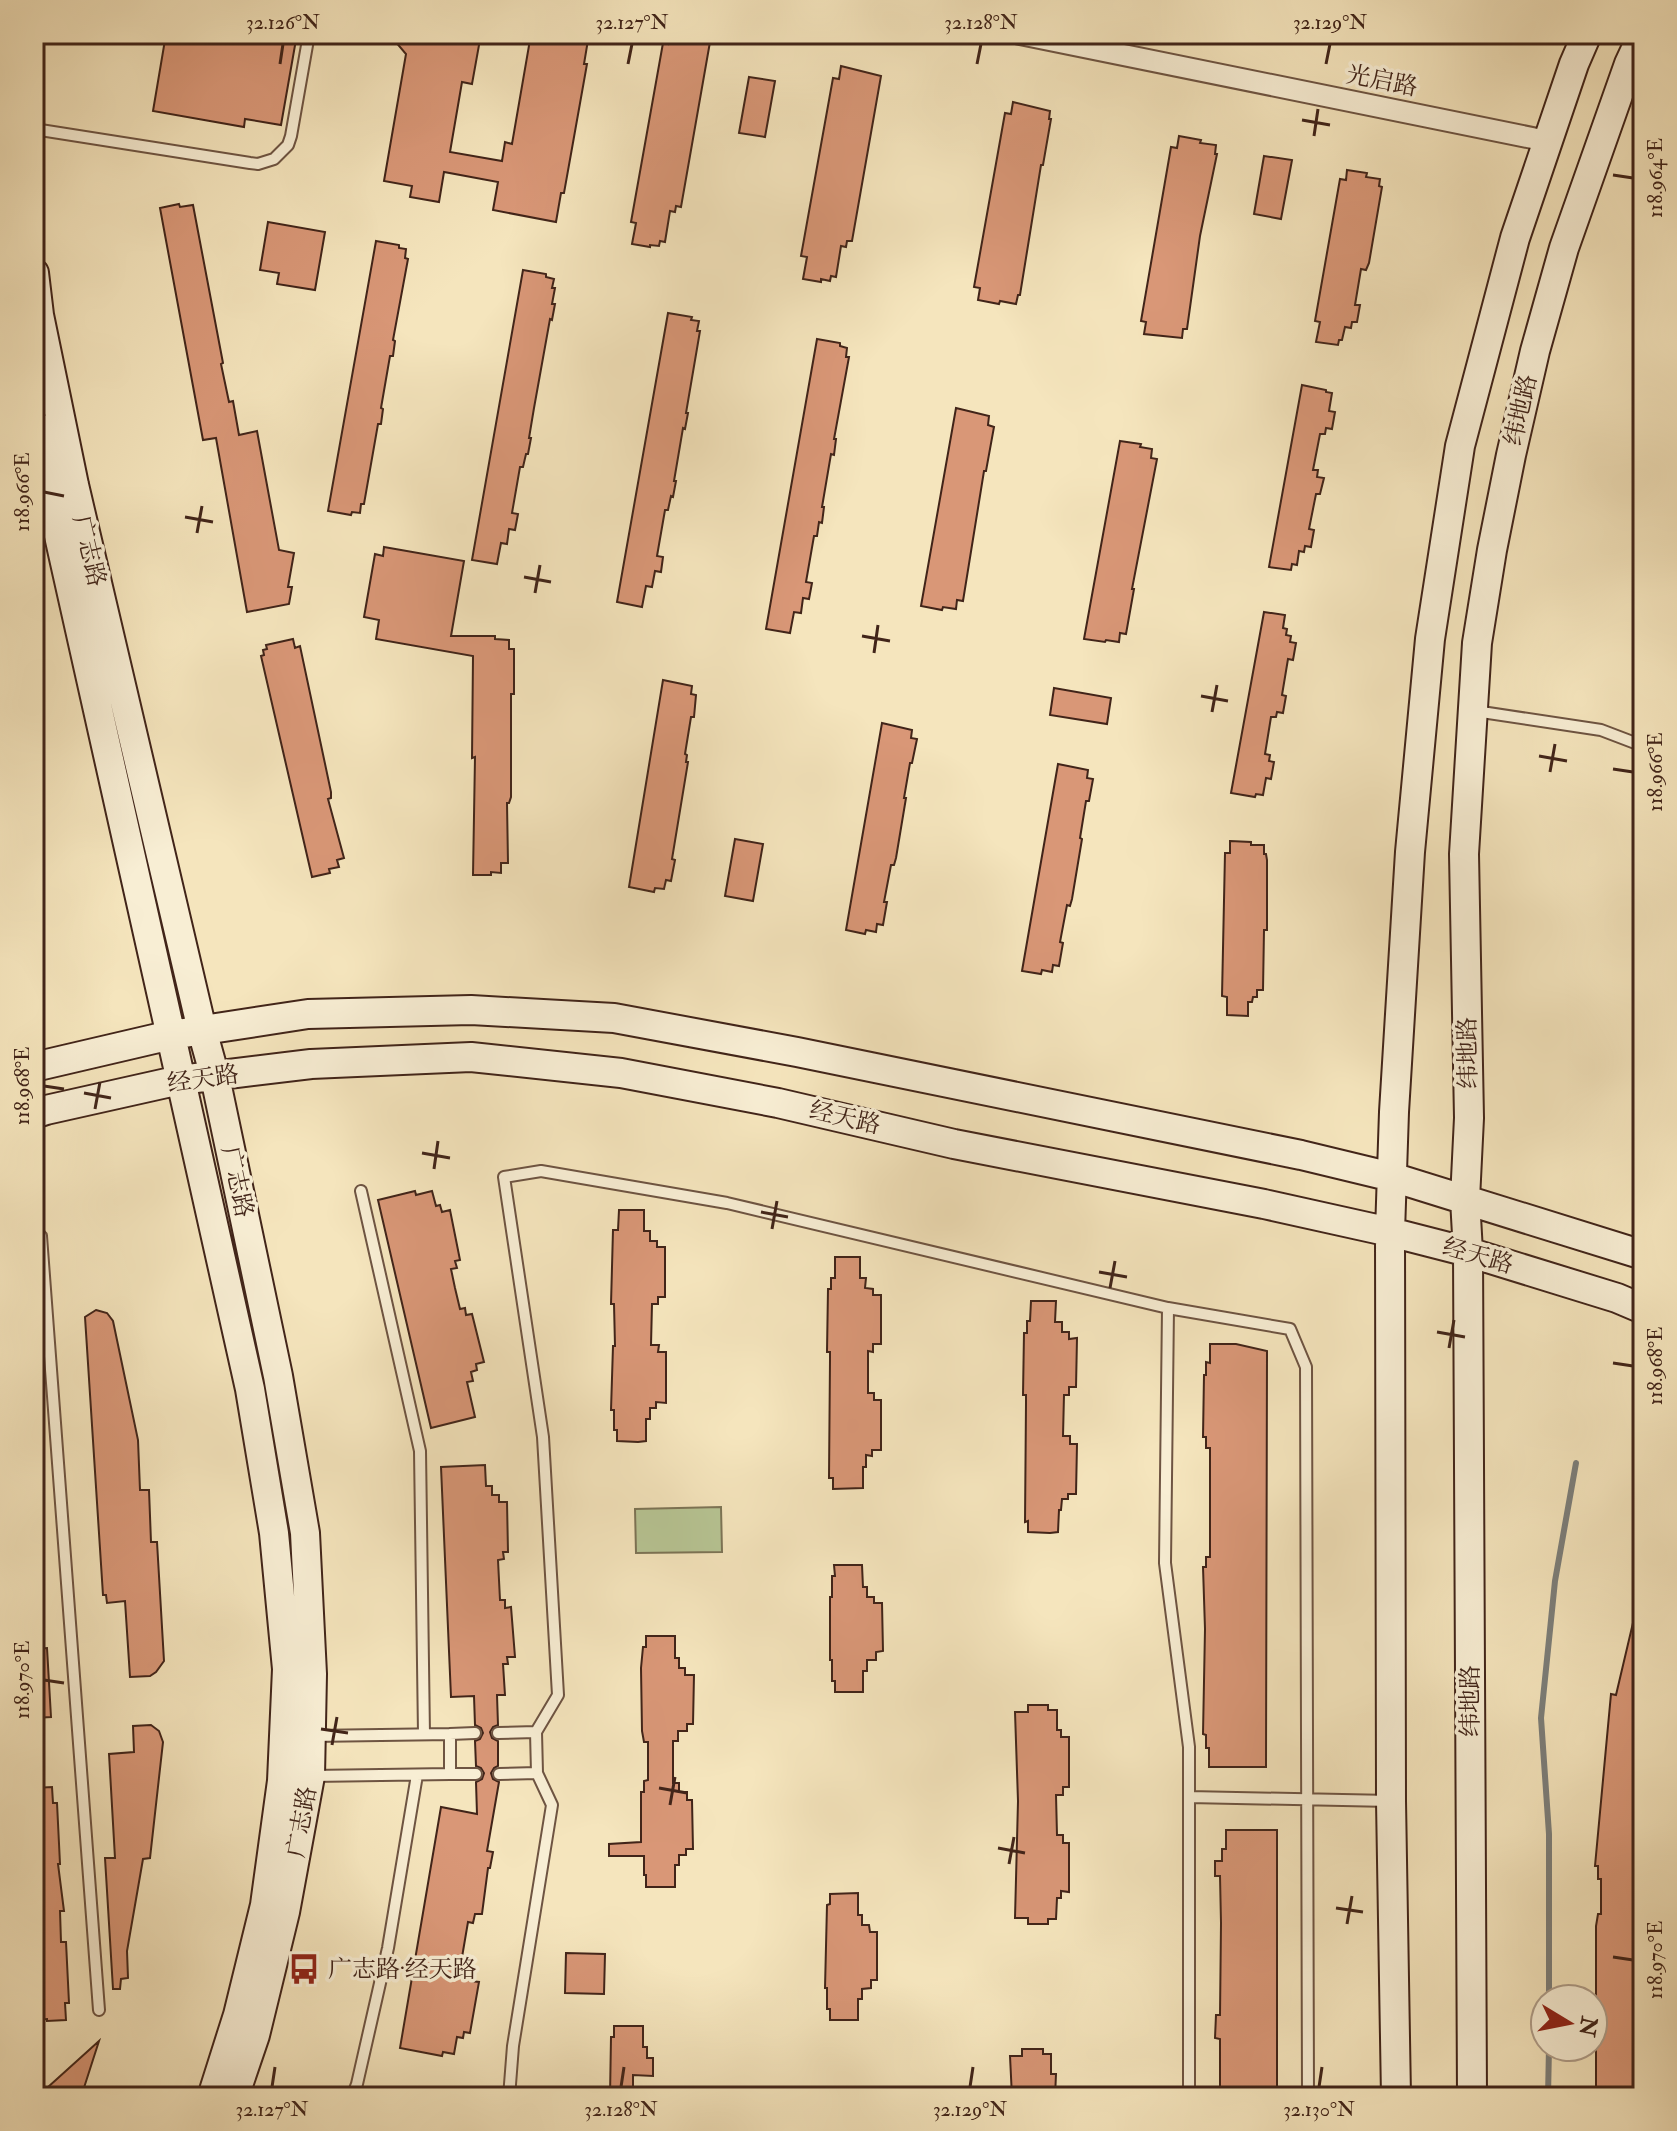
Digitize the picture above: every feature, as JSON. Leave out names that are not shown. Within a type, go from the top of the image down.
[{"type":"main road","name":"纬地路","points":[[1396,2097],[1391,1801],[1390,1232],[1410,852],[1430,639],[1460,446],[1515,238],[1587,34]]},
{"type":"main road","name":"纬地路","points":[[1472,2097],[1468,1252],[1465,1199],[1469,1118],[1464,854],[1477,643],[1492,550],[1535,351],[1564,248],[1629,64],[1643,34]]},
{"type":"main road","name":"广志路","points":[[34,273],[39,315],[74,485],[215,1077],[278,1376],[305,1533],[312,1674],[310,1776],[285,1912],[255,2035],[234,2097]]},
{"type":"main road","name":"广志路","points":[[34,424],[250,1389],[274,1533],[287,1669],[282,1781],[265,1905],[238,2015],[212,2097]]},
{"type":"main road","name":"经天路","points":[[34,1067],[171,1035],[308,1014],[471,1010],[614,1018],[797,1052],[1286,1152],[1392,1177],[1643,1255]]},
{"type":"main road","name":"经天路","points":[[34,1114],[180,1080],[311,1064],[471,1057],[621,1073],[778,1103],[954,1144],[1264,1204],[1390,1232],[1468,1252],[1617,1298],[1643,1309]]},
{"type":"street","name":"光启路","points":[[1020,34],[1547,141]]},
{"type":"lane","points":[[34,129],[250,163],[266,162],[282,153],[291,136],[309,34]]},
{"type":"lane","points":[[1473,711],[1601,730],[1643,746]]},
{"type":"lane","points":[[509,2097],[513,2046],[552,1805],[537,1773],[536,1732],[558,1695],[543,1437],[504,1177],[541,1171],[727,1203],[1168,1308],[1290,1329],[1306,1367],[1308,2097]]},
{"type":"lane","points":[[361,1191],[420,1451],[424,1734]]},
{"type":"lane","points":[[34,1237],[41,1236],[99,2010]]},
{"type":"lane","points":[[1168,1308],[1165,1563],[1189,1747],[1189,2097]]},
{"type":"lane","points":[[498,1733],[536,1732]]},
{"type":"lane","points":[[311,1736],[475,1733]]},
{"type":"lane","points":[[450,1734],[450,1774]]},
{"type":"lane","points":[[499,1774],[537,1773]]},
{"type":"lane","points":[[310,1776],[476,1774]]},
{"type":"lane","points":[[352,2097],[388,1948],[417,1775]]},
{"type":"lane","points":[[1189,1797],[1391,1801]]},
{"type":"green space","points":[[721,1507],[722,1552],[636,1553],[635,1509]]},
{"type":"building","points":[[166,34],[297,34],[281,125],[245,119],[244,127],[153,111]]},
{"type":"building","points":[[389,34],[481,34],[472,84],[462,82],[450,152],[502,161],[505,142],[512,144],[531,34],[589,34],[584,64],[587,64],[556,222],[493,210],[498,182],[444,172],[439,202],[410,197],[412,186],[384,181],[406,54]]},
{"type":"building","points":[[670,34],[694,36],[694,39],[710,42],[681,207],[676,206],[675,212],[670,211],[665,242],[660,241],[659,246],[650,247],[632,244],[636,223],[631,222],[663,43],[668,44]]},
{"type":"building","points":[[841,66],[881,76],[852,241],[847,241],[846,247],[841,246],[836,277],[831,276],[830,281],[821,279],[821,282],[803,279],[807,257],[801,256],[833,78],[839,79]]},
{"type":"building","points":[[749,77],[775,81],[765,137],[739,133]]},
{"type":"building","points":[[1013,102],[1050,111],[1051,119],[1020,295],[1016,304],[1000,301],[999,304],[978,300],[980,288],[974,287],[1005,113],[1011,114]]},
{"type":"building","points":[[1179,136],[1216,145],[1217,154],[1200,236],[1187,329],[1183,329],[1182,338],[1144,334],[1146,322],[1141,321],[1171,147],[1177,148]]},
{"type":"building","points":[[1264,156],[1292,160],[1281,219],[1254,214]]},
{"type":"building","points":[[1347,170],[1380,179],[1379,186],[1382,187],[1369,263],[1366,270],[1361,269],[1355,305],[1360,305],[1357,322],[1352,322],[1351,328],[1345,327],[1338,345],[1316,342],[1320,322],[1315,321],[1340,179],[1346,180]]},
{"type":"building","points":[[179,204],[180,207],[193,205],[221,364],[229,402],[233,401],[239,435],[257,431],[279,550],[294,553],[288,587],[292,587],[289,604],[247,612],[216,438],[203,440],[160,208]]},
{"type":"building","points":[[268,222],[325,232],[315,290],[277,284],[279,273],[260,270]]},
{"type":"building","points":[[376,241],[399,245],[399,248],[406,249],[405,258],[408,259],[393,340],[393,356],[390,356],[381,408],[381,424],[378,424],[364,504],[361,504],[360,513],[352,512],[351,515],[328,511]]},
{"type":"building","points":[[523,270],[546,274],[546,277],[554,279],[552,304],[555,304],[528,454],[523,467],[520,467],[512,513],[518,514],[515,530],[509,529],[507,544],[501,543],[497,564],[472,560]]},
{"type":"building","points":[[668,313],[692,317],[691,320],[699,321],[697,331],[700,331],[673,497],[668,510],[665,510],[657,556],[663,557],[661,572],[655,571],[652,587],[646,586],[642,607],[617,602]]},
{"type":"building","points":[[817,339],[840,343],[840,346],[847,348],[846,357],[849,357],[834,439],[834,455],[831,454],[822,507],[822,523],[819,522],[817,536],[814,536],[806,582],[812,583],[809,599],[803,598],[801,613],[794,612],[790,633],[766,629]]},
{"type":"building","points":[[1302,385],[1332,393],[1329,411],[1335,412],[1332,429],[1326,428],[1325,434],[1320,434],[1313,470],[1318,470],[1317,477],[1324,478],[1320,494],[1316,494],[1309,529],[1314,530],[1311,547],[1305,546],[1304,552],[1299,551],[1297,565],[1292,564],[1291,570],[1269,567]]},
{"type":"building","points":[[956,408],[989,416],[988,425],[994,427],[963,601],[957,600],[956,609],[943,607],[942,610],[921,606]]},
{"type":"building","points":[[1120,441],[1152,449],[1151,458],[1157,459],[1126,634],[1120,633],[1119,642],[1105,642],[1084,639]]},
{"type":"building","points":[[384,547],[464,561],[451,636],[495,636],[495,639],[509,640],[509,649],[514,649],[511,797],[507,803],[508,863],[501,863],[501,873],[473,875],[473,656],[376,639],[379,620],[364,617],[375,554],[383,556]]},
{"type":"building","points":[[1264,612],[1285,615],[1283,628],[1287,629],[1286,635],[1291,636],[1290,642],[1296,643],[1293,660],[1288,659],[1282,695],[1286,696],[1283,713],[1277,712],[1276,717],[1271,717],[1265,754],[1270,755],[1269,761],[1274,762],[1271,779],[1266,778],[1263,795],[1256,794],[1255,797],[1231,793]]},
{"type":"building","points":[[293,639],[295,648],[300,646],[331,792],[328,799],[344,858],[337,860],[339,867],[329,869],[330,873],[312,877],[261,656],[267,649],[266,645]]},
{"type":"building","points":[[663,680],[692,686],[691,694],[696,695],[685,754],[688,762],[671,881],[666,880],[664,889],[655,888],[654,892],[629,887]]},
{"type":"building","points":[[1054,688],[1111,698],[1107,724],[1050,715]]},
{"type":"building","points":[[882,723],[912,730],[911,738],[917,739],[910,763],[896,858],[894,865],[891,865],[884,902],[887,902],[883,925],[877,924],[876,932],[866,930],[865,934],[846,930]]},
{"type":"building","points":[[1058,764],[1088,770],[1087,778],[1093,779],[1089,801],[1086,801],[1072,899],[1070,906],[1067,905],[1060,942],[1063,943],[1059,966],[1053,965],[1052,972],[1042,970],[1041,974],[1022,971]]},
{"type":"building","points":[[735,839],[763,844],[753,901],[725,896]]},
{"type":"building","points":[[1230,841],[1264,845],[1267,860],[1263,990],[1257,990],[1257,997],[1248,1002],[1248,1016],[1227,1015],[1227,997],[1222,996],[1225,853],[1230,853]]},
{"type":"building","points":[[415,1191],[416,1195],[432,1191],[436,1206],[440,1205],[442,1212],[450,1210],[460,1260],[455,1261],[457,1268],[451,1269],[455,1288],[460,1309],[465,1308],[466,1315],[472,1314],[484,1362],[476,1364],[477,1370],[471,1372],[473,1381],[467,1382],[475,1417],[431,1428],[378,1200]]},
{"type":"building","points":[[619,1210],[644,1210],[644,1231],[650,1231],[650,1241],[657,1241],[657,1247],[665,1247],[665,1297],[658,1297],[658,1304],[652,1304],[651,1345],[659,1345],[658,1352],[666,1352],[666,1403],[656,1402],[656,1408],[650,1408],[650,1419],[646,1419],[646,1441],[638,1442],[617,1441],[614,1410],[611,1410],[615,1346],[614,1304],[611,1304],[613,1230],[618,1230]]},
{"type":"building","points":[[835,1257],[860,1257],[860,1278],[866,1278],[865,1288],[873,1289],[873,1295],[881,1295],[881,1344],[873,1344],[873,1352],[868,1351],[868,1393],[874,1393],[874,1400],[881,1400],[881,1450],[872,1450],[872,1456],[866,1455],[863,1488],[833,1489],[833,1478],[829,1478],[828,1289],[831,1289],[831,1278],[835,1278]]},
{"type":"building","points":[[1031,1301],[1056,1301],[1055,1322],[1062,1322],[1062,1332],[1069,1332],[1069,1339],[1077,1338],[1076,1387],[1069,1387],[1069,1395],[1064,1395],[1063,1436],[1070,1436],[1070,1444],[1077,1444],[1076,1494],[1068,1494],[1068,1499],[1062,1499],[1058,1532],[1050,1533],[1028,1532],[1028,1521],[1025,1522],[1024,1333],[1027,1333],[1027,1321],[1030,1321]]},
{"type":"building","points":[[96,1310],[107,1313],[113,1321],[138,1440],[140,1490],[149,1490],[151,1542],[157,1542],[164,1661],[150,1676],[130,1677],[125,1601],[107,1603],[106,1595],[103,1595],[85,1317]]},
{"type":"building","points":[[1210,1344],[1236,1344],[1267,1351],[1266,1767],[1209,1767],[1209,1748],[1206,1748],[1206,1735],[1203,1734],[1203,1567],[1206,1567],[1206,1557],[1210,1557],[1210,1448],[1206,1448],[1206,1437],[1203,1437],[1204,1375],[1206,1362],[1210,1363]]},
{"type":"building","points":[[485,1465],[486,1486],[492,1486],[492,1495],[499,1495],[499,1502],[507,1502],[508,1552],[503,1552],[504,1559],[498,1560],[500,1600],[505,1600],[505,1608],[511,1607],[515,1657],[507,1657],[508,1664],[503,1664],[505,1695],[497,1695],[498,1725],[490,1732],[492,1738],[498,1741],[498,1766],[491,1773],[493,1779],[499,1782],[487,1851],[493,1852],[482,1914],[475,1914],[473,1923],[468,1922],[461,1963],[468,1964],[466,1973],[472,1974],[470,1981],[479,1982],[470,2033],[464,2032],[463,2038],[457,2037],[454,2054],[443,2052],[442,2056],[400,2048],[441,1807],[477,1814],[476,1782],[482,1779],[484,1773],[476,1766],[475,1741],[483,1733],[475,1725],[474,1696],[451,1697],[441,1467]]},
{"type":"building","points":[[834,1565],[862,1565],[863,1587],[867,1587],[867,1597],[874,1597],[874,1603],[882,1603],[883,1651],[876,1652],[876,1660],[867,1660],[867,1671],[863,1671],[863,1692],[835,1692],[835,1681],[832,1681],[830,1597]]},
{"type":"building","points":[[1636,1610],[1643,1611],[1643,2097],[1596,2097],[1596,2063],[1609,2063],[1609,1983],[1596,1983],[1596,1926],[1598,1914],[1601,1914],[1601,1879],[1598,1879],[1598,1866],[1595,1866],[1611,1694],[1616,1695]]},
{"type":"building","points":[[646,1636],[675,1636],[675,1658],[679,1658],[679,1668],[685,1668],[685,1675],[694,1675],[693,1724],[687,1724],[687,1731],[678,1731],[678,1741],[673,1741],[673,1783],[679,1783],[679,1792],[687,1792],[687,1800],[692,1800],[693,1849],[686,1849],[686,1855],[679,1855],[679,1865],[675,1865],[675,1887],[646,1887],[644,1856],[609,1856],[609,1844],[641,1842],[641,1792],[644,1792],[644,1781],[648,1780],[648,1742],[644,1742],[642,1731],[641,1668]]},
{"type":"building","points":[[47,1648],[51,1717],[34,1718],[34,1649]]},
{"type":"building","points":[[1028,1705],[1048,1705],[1048,1710],[1057,1710],[1057,1730],[1061,1730],[1061,1737],[1069,1737],[1069,1787],[1063,1787],[1063,1795],[1056,1795],[1057,1835],[1063,1835],[1063,1843],[1069,1843],[1069,1892],[1061,1891],[1061,1898],[1057,1898],[1056,1919],[1048,1919],[1048,1924],[1028,1924],[1028,1918],[1015,1918],[1018,1801],[1015,1712],[1028,1712]]},
{"type":"building","points":[[151,1725],[159,1731],[163,1742],[150,1858],[143,1859],[127,1951],[128,1978],[121,1979],[120,1989],[113,1989],[105,1858],[115,1858],[109,1754],[134,1752],[133,1726]]},
{"type":"building","points":[[52,1787],[53,1803],[57,1803],[58,1864],[64,1911],[60,1911],[61,1942],[66,1942],[69,2003],[65,2003],[66,2020],[47,2021],[34,2020],[34,1788]]},
{"type":"building","points":[[1226,1830],[1277,1830],[1277,2097],[1220,2097],[1220,2039],[1215,2038],[1216,2015],[1220,2015],[1221,1923],[1220,1876],[1215,1876],[1215,1861],[1222,1861],[1222,1849],[1226,1849]]},
{"type":"building","points":[[858,1893],[858,1915],[862,1915],[862,1925],[869,1925],[870,1932],[877,1932],[877,1980],[871,1980],[871,1988],[862,1989],[862,1999],[858,1999],[858,2020],[830,2020],[825,1988],[827,1905],[830,1904],[830,1894]]},
{"type":"building","points":[[566,1953],[605,1954],[604,1994],[565,1993]]},
{"type":"building","points":[[614,2026],[643,2026],[643,2047],[647,2047],[647,2058],[653,2058],[653,2076],[633,2075],[633,2097],[610,2097]]},
{"type":"building","points":[[99,2041],[81,2097],[37,2097]]},
{"type":"building","points":[[1022,2049],[1043,2049],[1043,2054],[1051,2054],[1051,2074],[1056,2074],[1055,2097],[1012,2097],[1010,2056],[1022,2056]]},
{"type":"waterway","points":[[1549,1983],[1549,1834],[1541,1718],[1555,1581],[1576,1463]]},
{"type":"waterway","points":[[1548,2097],[1549,2063]]},
{"type":"place","name":"广志路·经天路","points":[[304,1969]]}]
